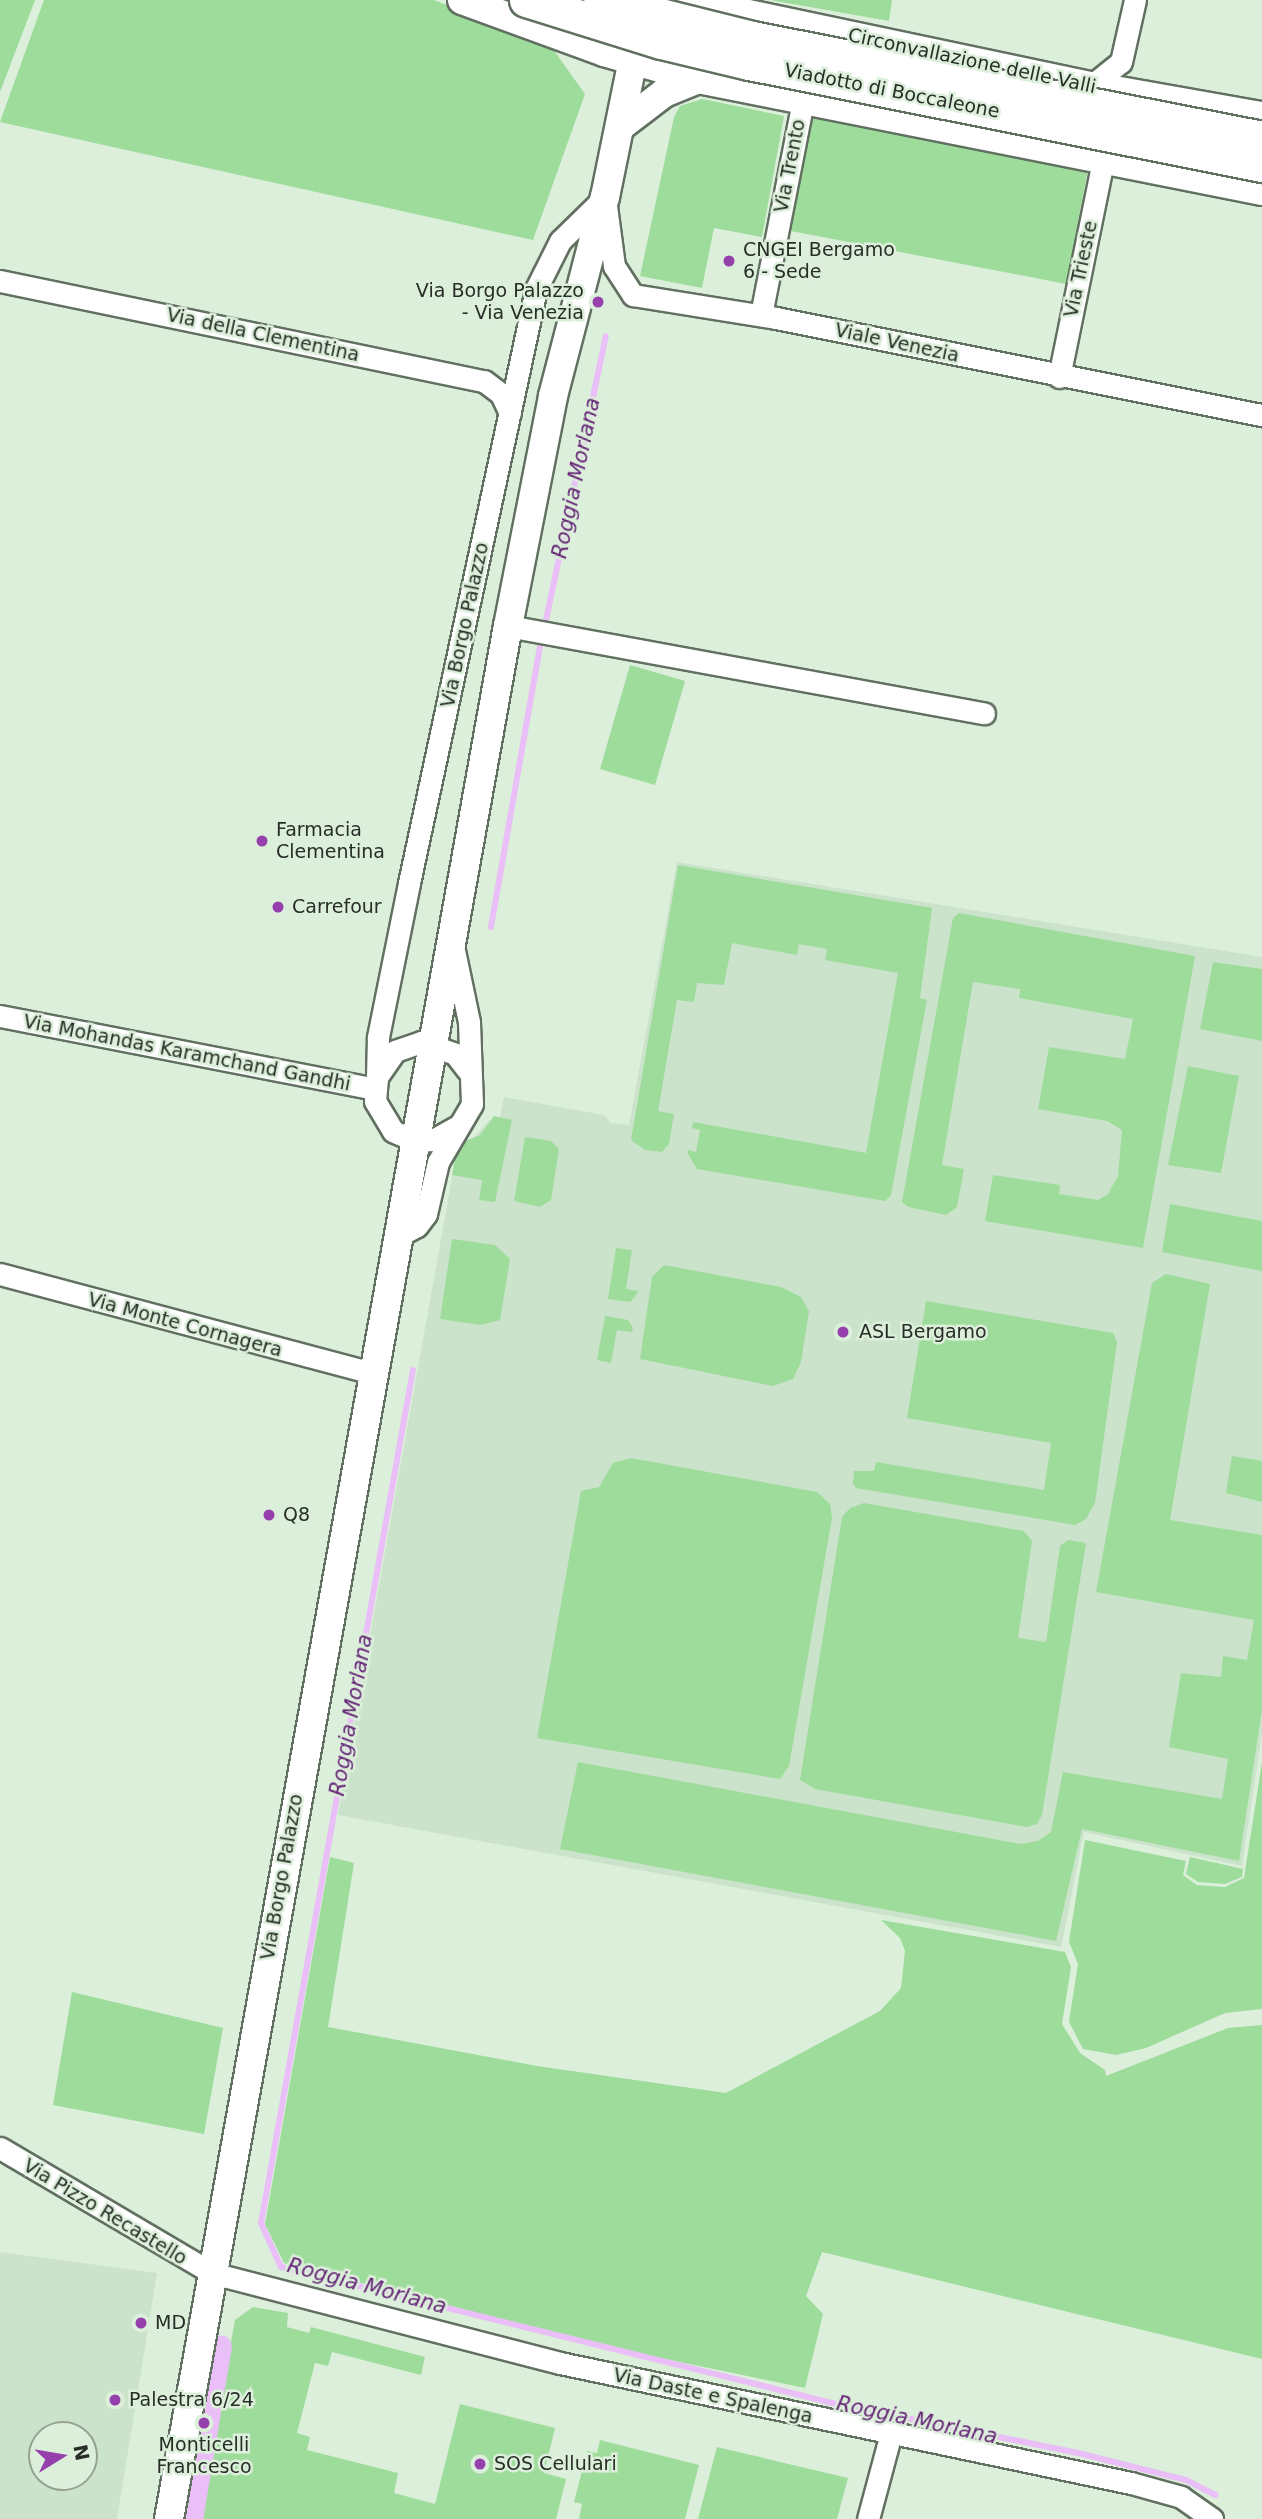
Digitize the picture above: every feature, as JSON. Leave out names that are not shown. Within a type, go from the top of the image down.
[{"type":"highway","name":"Viadotto di Boccaleone","points":[[526,0],[661,42],[749,63],[1262,165]]},
{"type":"highway","name":"Viadotto di Boccaleone","points":[[600,0],[764,40],[1262,138]]},
{"type":"main road","points":[[462,0],[635,61],[698,79],[1262,191]]},
{"type":"main road","points":[[539,0],[617,20],[645,3]]},
{"type":"main road","name":"Circonvallazione delle Valli","points":[[682,0],[1091,86],[1262,116]]},
{"type":"main road","name":"Via Borgo Palazzo","points":[[169,2519],[372,1373],[508,626],[553,396],[605,197],[645,3]]},
{"type":"main road","points":[[621,126],[664,93],[698,79]]},
{"type":"street","points":[[1091,86],[1121,62],[1135,0]]},
{"type":"street","name":"Via Trento","points":[[761,315],[803,100]]},
{"type":"street","name":"Via Trieste","points":[[1059,377],[1104,161]]},
{"type":"street","name":"Viale Venezia","points":[[605,197],[614,266],[633,295],[761,315],[1059,377],[1262,415]]},
{"type":"street","name":"Via Borgo Palazzo","points":[[416,1141],[385,1122],[376,1083],[379,1037],[407,896],[536,289],[559,241],[605,197]]},
{"type":"street","name":"Via della Clementina","points":[[0,281],[484,381],[501,394],[510,413]]},
{"type":"street","points":[[508,626],[984,713]]},
{"type":"street","name":"Via Borgo Palazzo","points":[[398,1236],[417,1226],[426,1214],[438,1162],[463,1122],[473,1094],[468,1022],[452,939]]},
{"type":"street","name":"Via Mohandas Karamchand Gandhi","points":[[0,1016],[376,1083]]},
{"type":"street","points":[[376,1083],[395,1051],[409,1044],[434,1043],[455,1054],[470,1073]]},
{"type":"street","points":[[416,1141],[450,1134],[463,1122]]},
{"type":"street","name":"Via Monte Cornagera","points":[[0,1274],[372,1373]]},
{"type":"street","name":"Via Pizzo Recastello","points":[[0,2148],[187,2262],[212,2273]]},
{"type":"street","name":"Via Daste e Spalenga","points":[[212,2273],[560,2363],[1131,2483],[1181,2497],[1212,2519]]},
{"type":"street","points":[[868,2519],[891,2433]]},
{"type":"shaded area","name":"ASL Bergamo","points":[[677,862],[1262,957],[1262,1733],[1242,1866],[1084,1832],[1061,1947],[338,1815],[458,1144],[473,1139],[488,1121],[500,1117],[504,1097],[604,1115],[611,1123],[629,1125]]},
{"type":"shaded area","points":[[0,2252],[157,2273],[117,2519],[0,2519]]},
{"type":"green space","points":[[0,0],[35,0],[0,92]]},
{"type":"green space","points":[[44,0],[434,0],[550,45],[585,94],[533,240],[0,122]]},
{"type":"green space","points":[[770,0],[892,0],[889,21]]},
{"type":"green space","points":[[702,99],[784,116],[762,237],[714,228],[702,288],[640,276],[674,117],[680,106]]},
{"type":"green space","points":[[809,115],[1088,169],[1066,284],[786,230]]},
{"type":"green space","points":[[630,665],[685,681],[655,785],[600,769]]},
{"type":"green space","points":[[678,865],[932,908],[920,998],[927,1000],[891,1195],[885,1201],[697,1169],[688,1154],[688,1150],[696,1152],[700,1130],[692,1128],[693,1122],[866,1153],[898,973],[825,960],[827,949],[799,944],[797,955],[732,943],[724,985],[697,983],[694,1002],[677,1000],[658,1111],[674,1114],[669,1144],[662,1152],[645,1150],[631,1140]]},
{"type":"green space","points":[[959,913],[1195,956],[1143,1248],[985,1221],[993,1175],[1060,1185],[1059,1194],[1098,1200],[1108,1194],[1118,1176],[1122,1130],[1107,1121],[1038,1109],[1049,1047],[1125,1059],[1133,1019],[1019,998],[1020,989],[973,982],[942,1165],[964,1169],[957,1207],[946,1215],[908,1207],[902,1202],[953,918]]},
{"type":"green space","points":[[1213,962],[1262,969],[1262,1041],[1200,1029]]},
{"type":"green space","points":[[1188,1066],[1239,1076],[1221,1173],[1168,1165]]},
{"type":"green space","points":[[494,1116],[512,1120],[495,1202],[479,1200],[482,1180],[452,1175],[458,1144],[480,1135]]},
{"type":"green space","points":[[525,1137],[551,1141],[559,1149],[551,1200],[540,1207],[514,1201]]},
{"type":"green space","points":[[1170,1204],[1262,1221],[1262,1271],[1162,1252]]},
{"type":"green space","points":[[452,1239],[495,1245],[510,1259],[500,1320],[481,1325],[440,1319]]},
{"type":"green space","points":[[616,1248],[632,1250],[626,1289],[639,1291],[630,1302],[608,1299]]},
{"type":"green space","points":[[664,1265],[781,1287],[801,1297],[809,1311],[801,1362],[793,1379],[773,1386],[640,1359],[652,1277]]},
{"type":"green space","points":[[1166,1274],[1210,1284],[1170,1520],[1262,1535],[1262,1710],[1239,1861],[1082,1829],[1056,1941],[560,1849],[578,1762],[1021,1844],[1038,1841],[1051,1832],[1063,1772],[1222,1799],[1228,1759],[1169,1747],[1181,1673],[1221,1677],[1223,1656],[1247,1660],[1254,1620],[1096,1592],[1152,1283]]},
{"type":"green space","points":[[926,1301],[1113,1333],[1117,1342],[1095,1503],[1086,1519],[1075,1525],[856,1488],[853,1484],[854,1471],[874,1471],[876,1462],[1044,1490],[1051,1443],[907,1418]]},
{"type":"green space","points":[[605,1316],[628,1320],[633,1328],[632,1332],[617,1330],[611,1363],[597,1360]]},
{"type":"green space","points":[[1232,1456],[1262,1461],[1262,1502],[1226,1493]]},
{"type":"green space","points":[[631,1458],[817,1492],[830,1504],[832,1518],[789,1766],[780,1779],[537,1738],[581,1491],[599,1487],[613,1463]]},
{"type":"green space","points":[[864,1503],[1024,1531],[1032,1541],[1018,1638],[1046,1642],[1060,1546],[1068,1540],[1086,1543],[1042,1815],[1037,1824],[1027,1827],[815,1789],[800,1780],[842,1517],[850,1508]]},
{"type":"green space","points":[[1262,1762],[1262,2009],[1225,2013],[1146,2048],[1116,2055],[1083,2049],[1069,2022],[1078,1964],[1069,1942],[1085,1840],[1186,1861],[1183,1875],[1197,1885],[1225,1887],[1244,1878]]},
{"type":"green space","points":[[330,1857],[354,1863],[328,2027],[537,2066],[726,2093],[880,2011],[901,1988],[905,1951],[900,1938],[881,1920],[1065,1952],[1071,1967],[1062,2024],[1080,2053],[1105,2070],[1106,2076],[1228,2028],[1262,2025],[1262,2359],[822,2252],[806,2296],[823,2314],[805,2388],[622,2350],[284,2263],[265,2224]]},
{"type":"green space","points":[[1190,1857],[1243,1869],[1242,1877],[1225,1884],[1198,1882],[1186,1874]]},
{"type":"green space","points":[[72,1992],[223,2028],[204,2134],[53,2105]]},
{"type":"green space","points":[[253,2307],[288,2313],[287,2327],[309,2333],[311,2327],[425,2357],[421,2375],[332,2352],[328,2366],[315,2363],[297,2433],[310,2437],[307,2450],[398,2473],[394,2493],[435,2504],[460,2404],[555,2428],[544,2473],[566,2479],[556,2519],[198,2519],[235,2320]]},
{"type":"green space","points":[[600,2440],[699,2465],[685,2519],[579,2519],[582,2504],[574,2502],[587,2451],[597,2453]]},
{"type":"green space","points":[[717,2447],[848,2478],[837,2519],[698,2519]]},
{"type":"waterway","name":"Roggia Morlana","points":[[546,620],[606,336]]},
{"type":"waterway","name":"Roggia Morlana","points":[[491,927],[540,646]]},
{"type":"waterway","name":"Roggia Morlana","points":[[413,1370],[261,2223],[281,2267],[832,2403],[1078,2453],[1186,2480],[1215,2495]]},
{"type":"waterway","points":[[191,2519],[220,2346]]},
{"type":"place","name":"CNGEI Bergamo 6 - Sede","points":[[729,261]]},
{"type":"place","name":"Via Borgo Palazzo - Via Venezia","points":[[598,302]]},
{"type":"place","name":"Farmacia Clementina","points":[[262,841]]},
{"type":"place","name":"Carrefour","points":[[278,907]]},
{"type":"place","name":"ASL Bergamo","points":[[843,1332]]},
{"type":"place","name":"Q8","points":[[269,1515]]},
{"type":"place","name":"MD","points":[[141,2323]]},
{"type":"place","name":"Palestra 6/24","points":[[115,2400]]},
{"type":"place","name":"Monticelli Francesco","points":[[204,2423]]},
{"type":"place","name":"SOS Cellulari","points":[[480,2464]]}]
